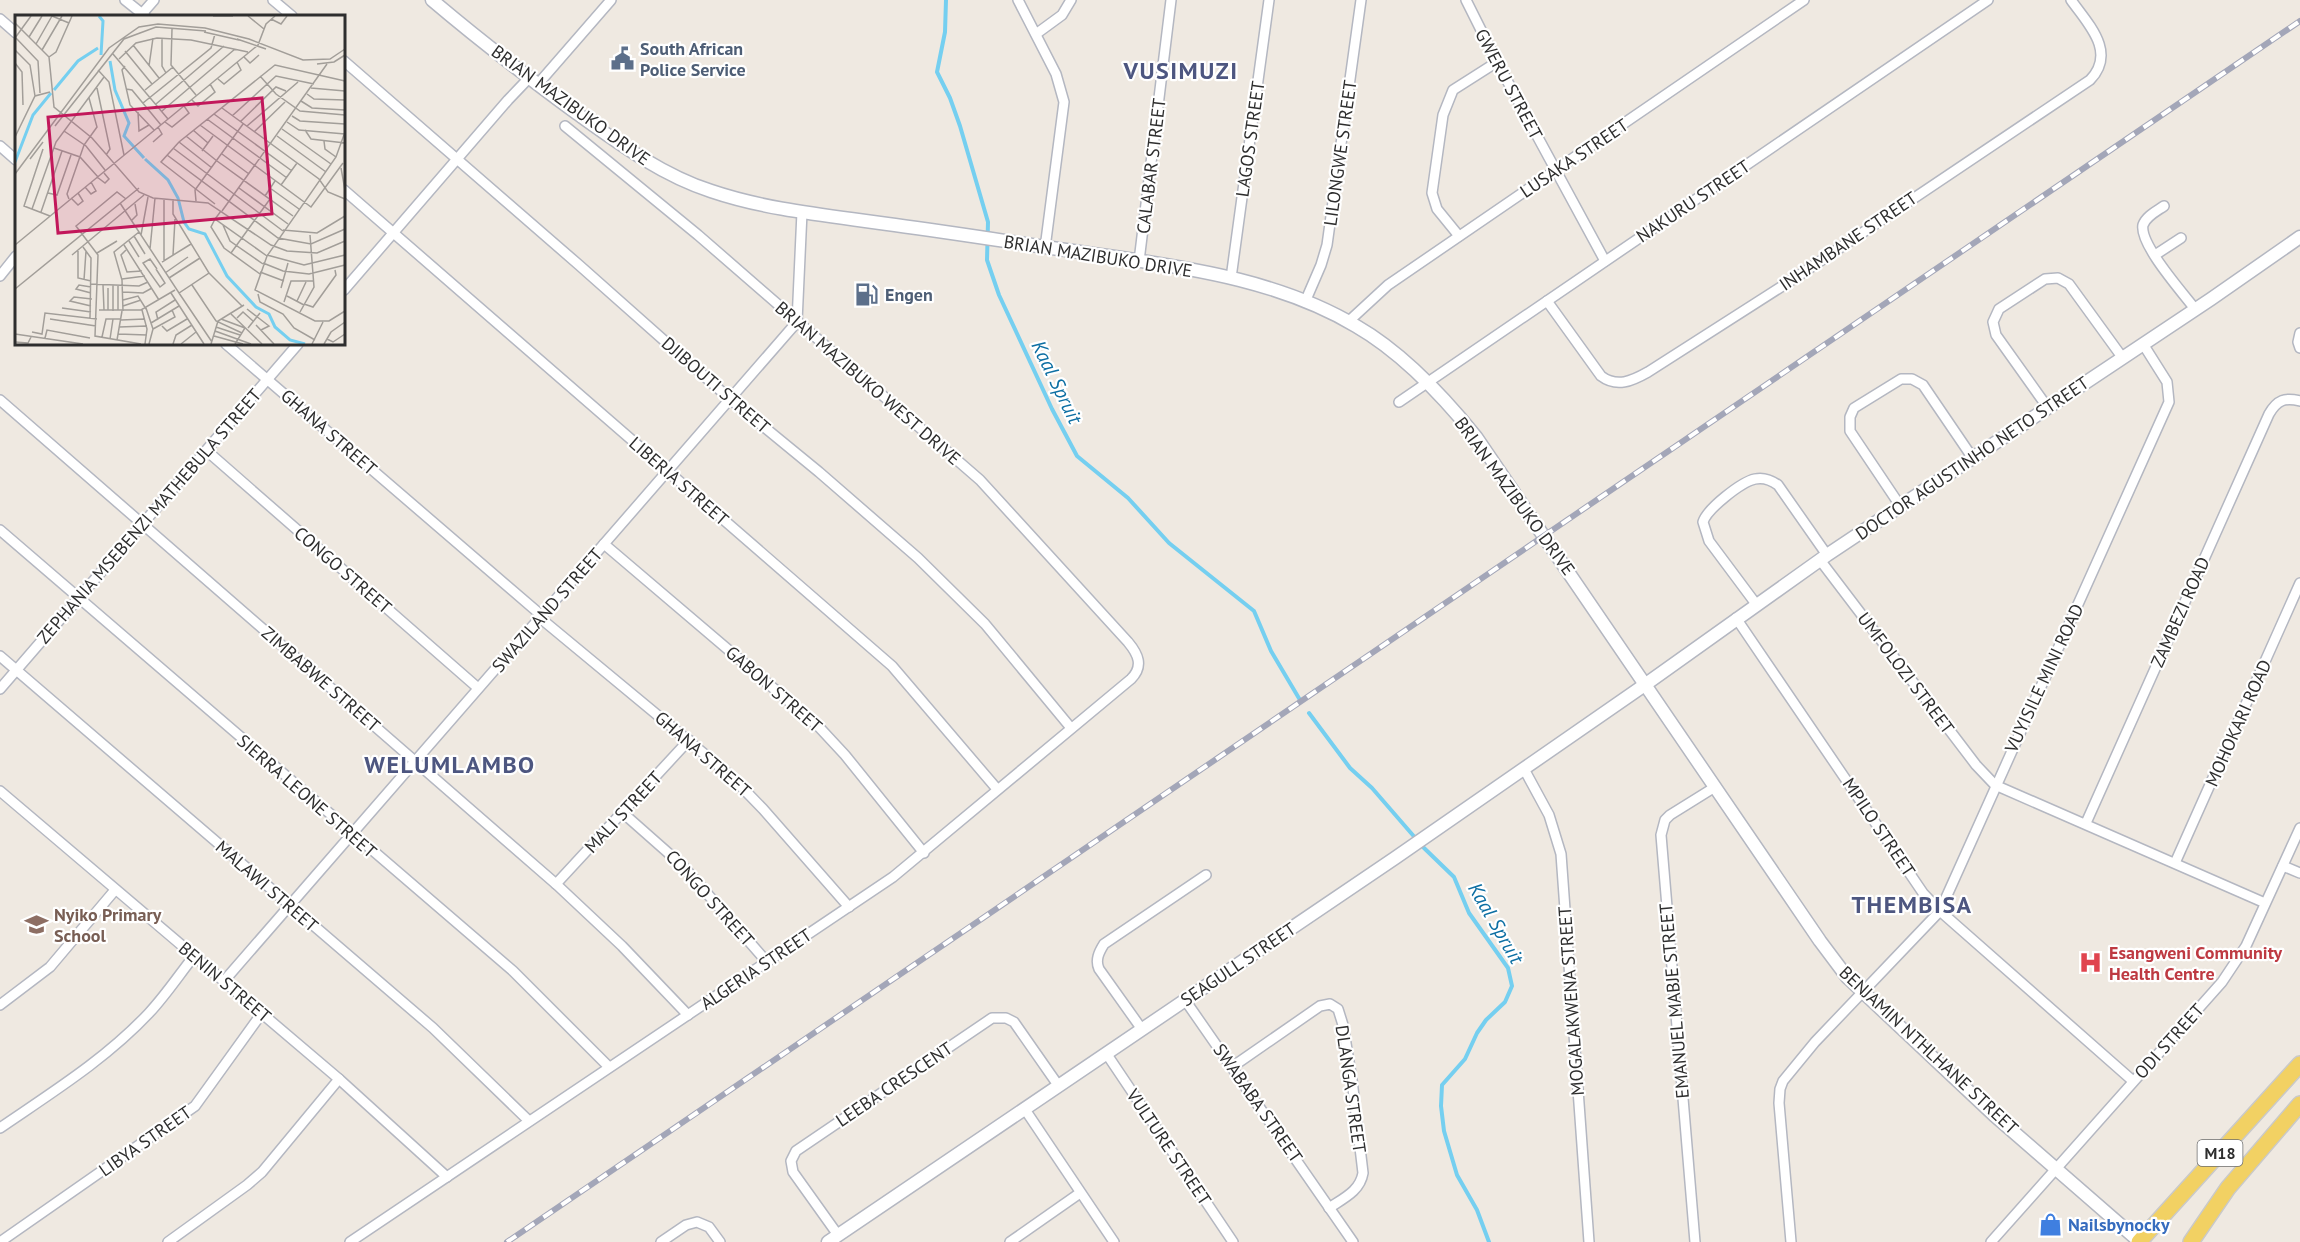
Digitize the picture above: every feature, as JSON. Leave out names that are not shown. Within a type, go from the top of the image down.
[{"type":"main road","name":"M18","points":[[2139,1242],[2300,1064]]},
{"type":"main road","name":"M18","points":[[2191,1242],[2228,1188],[2300,1104]]},
{"type":"street","points":[[125,0],[141,15]]},
{"type":"street","points":[[143,15],[154,0]]},
{"type":"street","points":[[273,0],[291,15]]},
{"type":"street","name":"BRIAN MAZIBUKO DRIVE","points":[[432,0],[534,81],[635,154],[678,178],[707,190],[802,212],[1139,261],[1231,278],[1265,287],[1348,321],[1396,355],[1428,383],[1476,437],[1646,684]]},
{"type":"street","points":[[345,289],[456,159],[611,0]]},
{"type":"street","points":[[1018,0],[1056,74],[1064,102],[1045,248]]},
{"type":"street","points":[[1036,34],[1062,15],[1071,0]]},
{"type":"street","name":"CALABAR STREET","points":[[1139,261],[1171,0]]},
{"type":"street","name":"LAGOS STREET","points":[[1231,278],[1269,0]]},
{"type":"street","name":"LILONGWE STREET","points":[[1305,302],[1327,245],[1361,0]]},
{"type":"street","name":"GWERU STREET","points":[[1466,0],[1605,261]]},
{"type":"street","name":"LUSAKA STREET","points":[[1348,321],[1388,285],[1804,0]]},
{"type":"street","name":"NAKURU STREET","points":[[1399,402],[1988,0]]},
{"type":"street","name":"INHAMBANE STREET","points":[[1547,301],[1601,376],[1608,382],[1626,382],[1648,372],[1798,276],[2090,80],[2099,68],[2101,48],[2095,35],[2071,0]]},
{"type":"street","points":[[0,19],[15,32]]},
{"type":"street","name":"DJIBOUTI STREET","points":[[345,62],[730,399],[868,513],[954,592],[985,624],[1071,728]]},
{"type":"street","points":[[1459,236],[1437,209],[1432,193],[1443,115],[1452,90],[1497,62]]},
{"type":"street","name":"BRIAN MAZIBUKO WEST DRIVE","points":[[565,126],[698,235],[1000,499],[1128,642],[1136,652],[1139,668]]},
{"type":"street","points":[[0,146],[15,157]]},
{"type":"street","name":"LIBERIA STREET","points":[[345,191],[892,666],[998,789]]},
{"type":"street","points":[[2164,206],[2147,218],[2143,228],[2145,240],[2195,309]]},
{"type":"street","points":[[797,322],[802,212]]},
{"type":"street","name":"DOCTOR AGUSTINHO NETO STREET","points":[[1646,684],[1823,557],[1901,507],[2300,237]]},
{"type":"street","points":[[2155,255],[2181,238]]},
{"type":"street","points":[[0,275],[15,257]]},
{"type":"street","points":[[2048,408],[1996,335],[1993,322],[2000,309],[2045,279],[2058,279],[2068,284],[2122,357]]},
{"type":"street","name":"SWAZILAND STREET","points":[[225,981],[797,322]]},
{"type":"street","points":[[2300,333],[2298,342],[2300,348]]},
{"type":"street","name":"VUYISILE MINI ROAD","points":[[1791,1242],[1779,1103],[1780,1089],[1787,1076],[1815,1042],[1940,911],[2169,402],[2167,382],[2143,344]]},
{"type":"street","name":"GHANA STREET","points":[[227,345],[750,794],[849,907]]},
{"type":"street","name":"ZEPHANIA MSEBENZI MATHEBULA STREET","points":[[0,689],[297,345]]},
{"type":"street","points":[[1901,507],[1850,431],[1850,417],[1854,408],[1901,379],[1912,378],[1923,385],[1972,457]]},
{"type":"street","name":"ZAMBEZI ROAD","points":[[2086,823],[2269,414],[2277,402],[2291,399],[2300,401]]},
{"type":"street","name":"ZIMBABWE STREET","points":[[0,400],[556,884],[622,946],[688,1015]]},
{"type":"street","name":"CONGO STREET","points":[[207,451],[478,688]]},
{"type":"street","name":"UMFOLOZI STREET","points":[[1756,604],[1709,541],[1702,522],[1711,508],[1749,481],[1763,479],[1771,480],[1778,485],[1823,557],[1972,759],[1995,785]]},
{"type":"street","name":"SIERRA LEONE STREET","points":[[0,531],[521,978],[609,1067]]},
{"type":"street","name":"GABON STREET","points":[[604,544],[819,727],[845,755],[924,853]]},
{"type":"street","name":"MOHOKARI ROAD","points":[[2175,863],[2300,584]]},
{"type":"street","name":"MPILO STREET","points":[[1736,618],[1923,893],[1940,911],[2133,1081]]},
{"type":"street","name":"MALAWI STREET","points":[[0,656],[433,1028],[529,1121]]},
{"type":"street","name":"ALGERIA STREET","points":[[350,1242],[849,907],[924,853],[1131,679],[1139,668]]},
{"type":"street","name":"SEAGULL STREET","points":[[833,1239],[1141,1028],[1395,858],[1646,684]]},
{"type":"street","name":"BENJAMIN NTHLHANE STREET","points":[[1646,684],[1820,941],[1847,977],[1994,1115],[2139,1242]]},
{"type":"street","name":"MALI STREET","points":[[556,884],[689,740]]},
{"type":"street","name":"MOGALAKWENA STREET","points":[[1524,769],[1549,815],[1561,854],[1589,1242]]},
{"type":"street","points":[[1995,785],[2265,903]]},
{"type":"street","name":"EMANUEL MABJE STREET","points":[[1695,1242],[1661,835],[1665,820],[1670,815],[1715,787]]},
{"type":"street","name":"BENIN STREET","points":[[0,790],[339,1079],[447,1177]]},
{"type":"street","name":"CONGO STREET","points":[[623,813],[683,866],[767,962]]},
{"type":"street","name":"ODI STREET","points":[[1991,1242],[2058,1170],[2133,1081],[2222,982],[2246,946],[2300,828]]},
{"type":"street","points":[[2283,866],[2300,873]]},
{"type":"street","points":[[1141,1028],[1099,969],[1097,965],[1099,953],[1104,944],[1206,875]]},
{"type":"street","points":[[0,1005],[60,957],[115,890]]},
{"type":"street","points":[[0,1128],[113,1048],[149,1014],[194,956]]},
{"type":"street","name":"SWABABA STREET","points":[[1185,999],[1353,1242]]},
{"type":"street","name":"DLANGA STREET","points":[[1232,1066],[1320,1006],[1330,1004],[1338,1009],[1343,1025],[1352,1080],[1363,1173],[1362,1180],[1354,1191],[1329,1208]]},
{"type":"street","name":"LIBYA STREET","points":[[0,1242],[195,1106],[262,1013]]},
{"type":"street","name":"LEEBA CRESCENT","points":[[833,1239],[793,1172],[791,1161],[796,1151],[983,1023],[999,1017],[1014,1022],[1058,1085]]},
{"type":"street","name":"VULTURE STREET","points":[[1106,1053],[1233,1242]]},
{"type":"street","points":[[168,1242],[262,1172],[339,1079]]},
{"type":"street","points":[[1024,1108],[1113,1242]]},
{"type":"street","points":[[1010,1242],[1080,1193]]},
{"type":"street","points":[[661,1242],[686,1225],[698,1222],[709,1227],[720,1242]]},
{"type":"waterway","name":"Kaal Spruit","points":[[946,0],[945,32],[937,72],[960,126],[988,222],[987,260],[999,295],[1052,409],[1077,456],[1128,498],[1169,543],[1254,611],[1271,651],[1300,700]]},
{"type":"waterway","name":"Kaal Spruit","points":[[1309,713],[1350,768],[1372,788],[1424,848],[1454,877],[1469,913],[1508,968],[1512,986],[1505,1002],[1486,1020],[1465,1059],[1442,1085],[1441,1106],[1444,1131],[1457,1175],[1477,1210],[1489,1242]]},
{"type":"railway","points":[[507,1242],[2300,21]]},
{"type":"place","name":"South African Police Service","points":[[622,58]]},
{"type":"place","name":"Engen","points":[[867,294]]},
{"type":"place","name":"Nyiko Primary School","points":[[36,924]]},
{"type":"place","name":"Esangweni Community Health Centre","points":[[2091,962]]},
{"type":"place","name":"Nailsbynocky","points":[[2050,1224]]},
{"type":"district","name":"VUSIMUZI","points":[[1181,70]]},
{"type":"district","name":"WELUMLAMBO","points":[[450,764]]},
{"type":"district","name":"THEMBISA","points":[[1912,904]]}]
